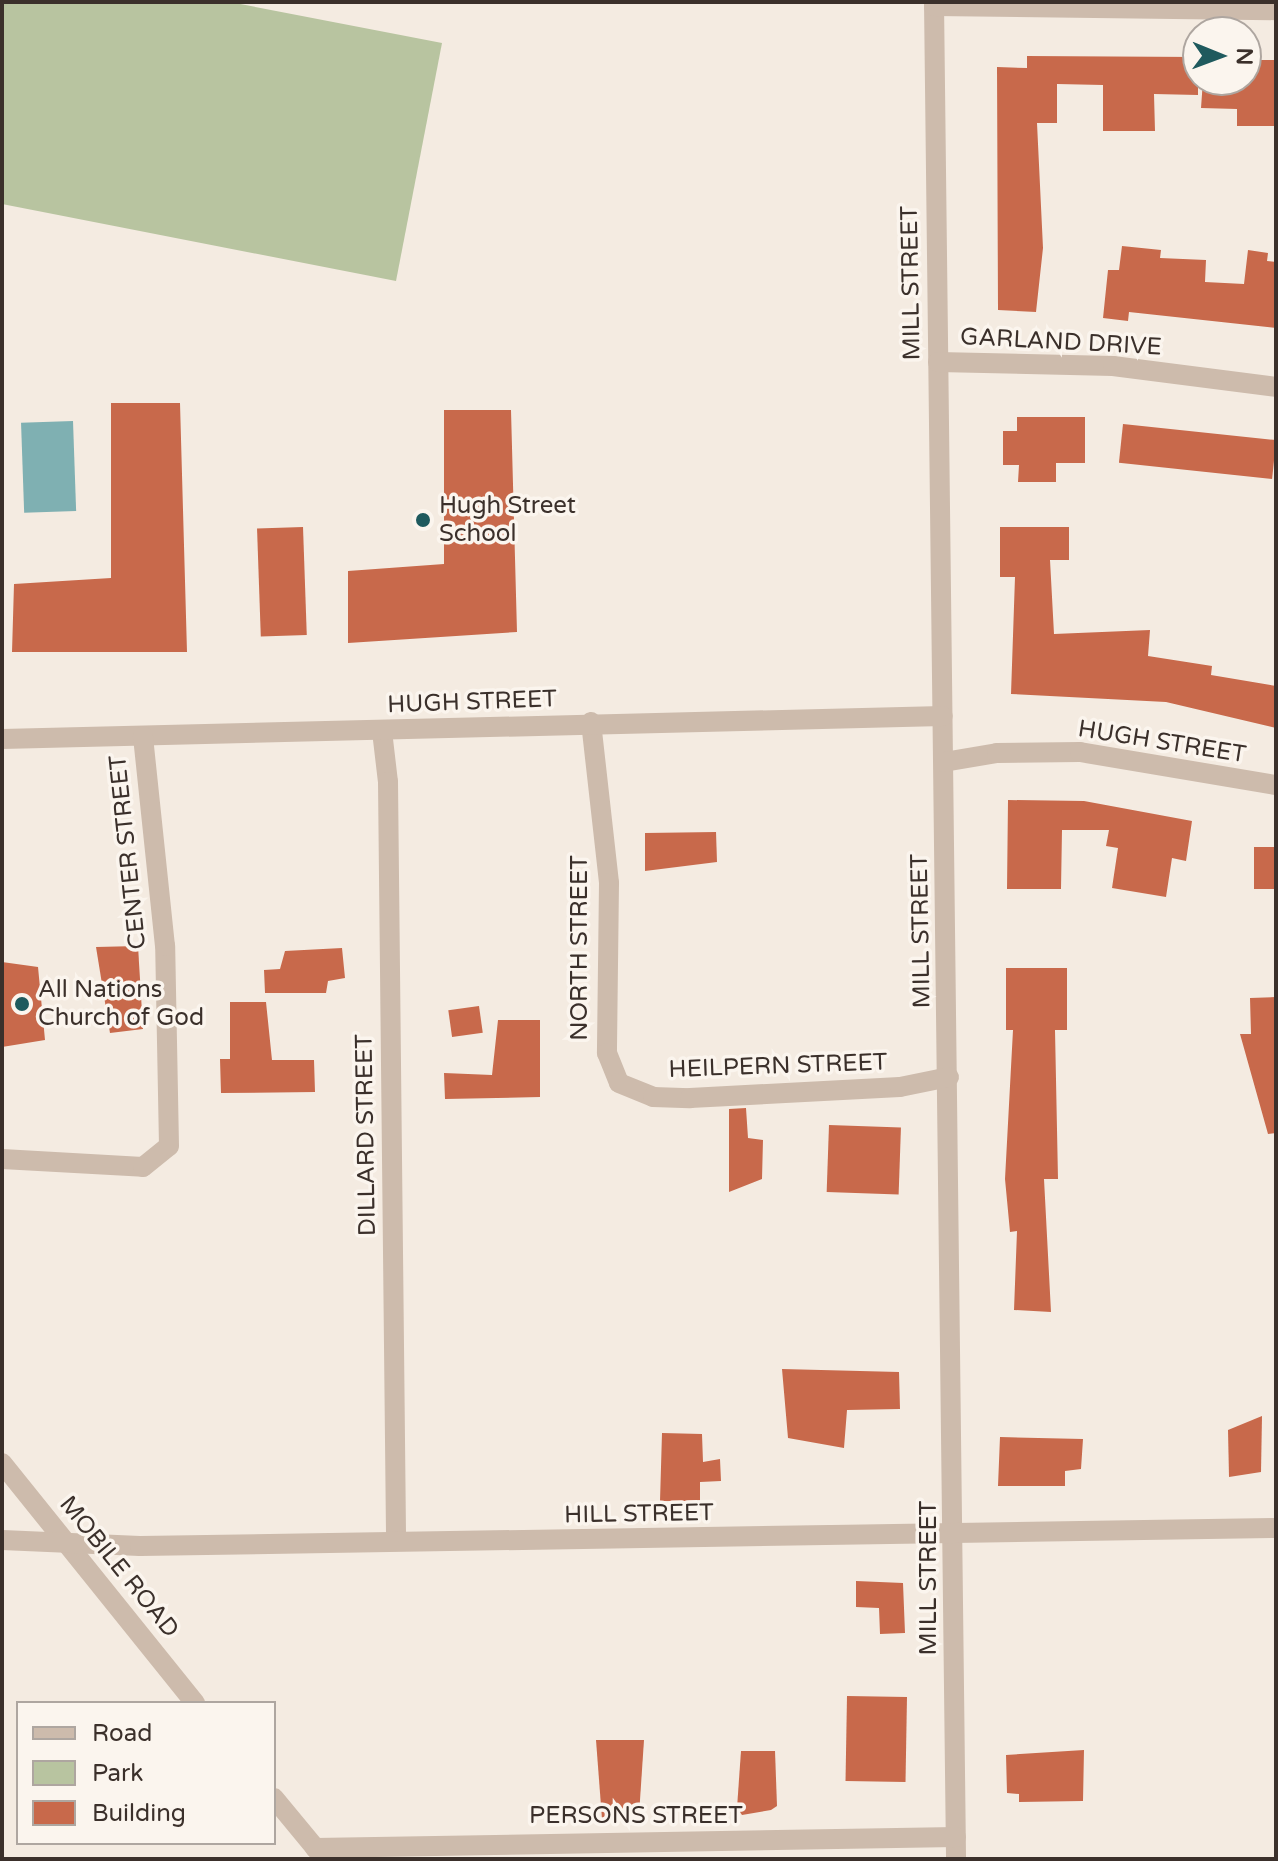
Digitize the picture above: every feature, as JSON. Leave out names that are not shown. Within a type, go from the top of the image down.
[{"type":"street","points":[[934,4],[1276,10]]},
{"type":"street","name":"MILL STREET","points":[[934,4],[955,1532],[956,1859]]},
{"type":"street","name":"GARLAND DRIVE","points":[[938,362],[1113,366],[1276,387]]},
{"type":"street","name":"HUGH STREET","points":[[2,739],[382,731],[591,722],[943,716]]},
{"type":"street","name":"NORTH STREET","points":[[591,722],[609,883],[607,1053],[614,1077]]},
{"type":"street","name":"DILLARD STREET","points":[[382,731],[388,782],[396,1538]]},
{"type":"street","name":"CENTER STREET","points":[[2,1159],[109,1169],[143,1167],[164,1154],[172,1129],[165,946],[143,736]]},
{"type":"street","name":"HUGH STREET","points":[[944,762],[997,753],[1080,752],[1276,785]]},
{"type":"street","name":"HEILPERN STREET","points":[[614,1077],[633,1092],[690,1098],[900,1087],[949,1077]]},
{"type":"street","name":"MOBILE ROAD","points":[[2,1463],[193,1701]]},
{"type":"street","name":"HILL STREET","points":[[2,1540],[67,1543],[396,1538],[442,1542],[1276,1528]]},
{"type":"street","points":[[276,1800],[320,1854]]},
{"type":"street","name":"PERSONS STREET","points":[[320,1854],[956,1837]]},
{"type":"green space","points":[[2,2],[230,2],[442,43],[396,281],[2,204]]},
{"type":"water","points":[[73,421],[76,511],[24,513],[21,423]]},
{"type":"building","points":[[1027,56],[1182,57],[1182,95],[1154,94],[1155,131],[1103,131],[1103,85],[1057,84],[1057,123],[1037,123],[1043,248],[1036,312],[998,310],[997,67],[1027,68]]},
{"type":"building","points":[[1262,60],[1276,60],[1276,126],[1237,126],[1237,109],[1201,108],[1202,96],[1262,96]]},
{"type":"building","points":[[1122,246],[1161,250],[1160,258],[1206,260],[1205,282],[1244,284],[1248,250],[1268,253],[1267,261],[1276,262],[1276,328],[1129,312],[1128,321],[1103,318],[1108,270],[1119,270]]},
{"type":"building","points":[[111,403],[180,403],[187,652],[12,652],[14,584],[111,578]]},
{"type":"building","points":[[444,410],[511,410],[517,632],[348,643],[348,571],[444,564]]},
{"type":"building","points":[[1017,417],[1085,417],[1085,463],[1056,463],[1056,482],[1018,482],[1019,465],[1003,465],[1003,431],[1017,431]]},
{"type":"building","points":[[1123,424],[1276,440],[1272,479],[1119,463]]},
{"type":"building","points":[[303,527],[307,635],[261,637],[257,529]]},
{"type":"building","points":[[1000,527],[1069,527],[1069,560],[1050,560],[1054,634],[1150,630],[1148,656],[1212,666],[1211,675],[1276,686],[1276,728],[1166,702],[1011,694],[1015,577],[1000,577]]},
{"type":"building","points":[[1008,800],[1084,801],[1192,821],[1186,861],[1172,858],[1166,897],[1112,888],[1118,848],[1106,846],[1109,830],[1062,830],[1061,889],[1007,889]]},
{"type":"building","points":[[716,832],[717,862],[645,871],[645,833]]},
{"type":"building","points":[[1254,847],[1276,847],[1276,889],[1254,889]]},
{"type":"building","points":[[138,946],[143,1029],[110,1033],[96,947]]},
{"type":"building","points":[[342,948],[345,978],[328,981],[326,993],[265,993],[264,970],[280,969],[285,951]]},
{"type":"building","name":"All Nations Church of God","points":[[2,962],[38,967],[45,1040],[2,1047]]},
{"type":"building","points":[[1006,968],[1067,968],[1067,1030],[1055,1030],[1058,1179],[1044,1179],[1051,1312],[1014,1310],[1017,1231],[1010,1232],[1005,1179],[1013,1030],[1006,1030]]},
{"type":"building","points":[[1276,997],[1276,1133],[1268,1134],[1240,1034],[1251,1034],[1250,998]]},
{"type":"building","points":[[230,1002],[266,1002],[272,1060],[314,1060],[315,1092],[221,1093],[220,1059],[230,1059]]},
{"type":"building","points":[[479,1006],[483,1033],[452,1037],[448,1010]]},
{"type":"building","points":[[498,1020],[540,1020],[540,1097],[445,1099],[444,1073],[492,1075]]},
{"type":"building","points":[[746,1108],[748,1138],[763,1140],[762,1179],[729,1192],[729,1109]]},
{"type":"building","points":[[829,1125],[901,1128],[899,1194],[827,1192]]},
{"type":"building","points":[[782,1369],[899,1372],[900,1409],[847,1410],[844,1448],[788,1438]]},
{"type":"building","points":[[1262,1416],[1261,1472],[1229,1477],[1228,1430]]},
{"type":"building","points":[[662,1433],[702,1434],[703,1462],[720,1459],[721,1481],[700,1482],[700,1501],[660,1501]]},
{"type":"building","points":[[1000,1437],[1083,1439],[1081,1469],[1065,1471],[1065,1486],[998,1486]]},
{"type":"building","points":[[856,1581],[903,1583],[905,1633],[880,1634],[879,1608],[856,1607]]},
{"type":"building","points":[[847,1696],[907,1697],[906,1782],[846,1781]]},
{"type":"building","points":[[596,1740],[644,1740],[639,1815],[602,1819]]},
{"type":"building","points":[[1084,1750],[1083,1801],[1019,1802],[1019,1794],[1007,1793],[1006,1755]]},
{"type":"building","points":[[741,1751],[775,1751],[777,1806],[771,1810],[742,1815],[737,1808]]},
{"type":"place","name":"Hugh Street School","points":[[423,520]]},
{"type":"place","name":"All Nations Church of God","points":[[22,1004]]}]
